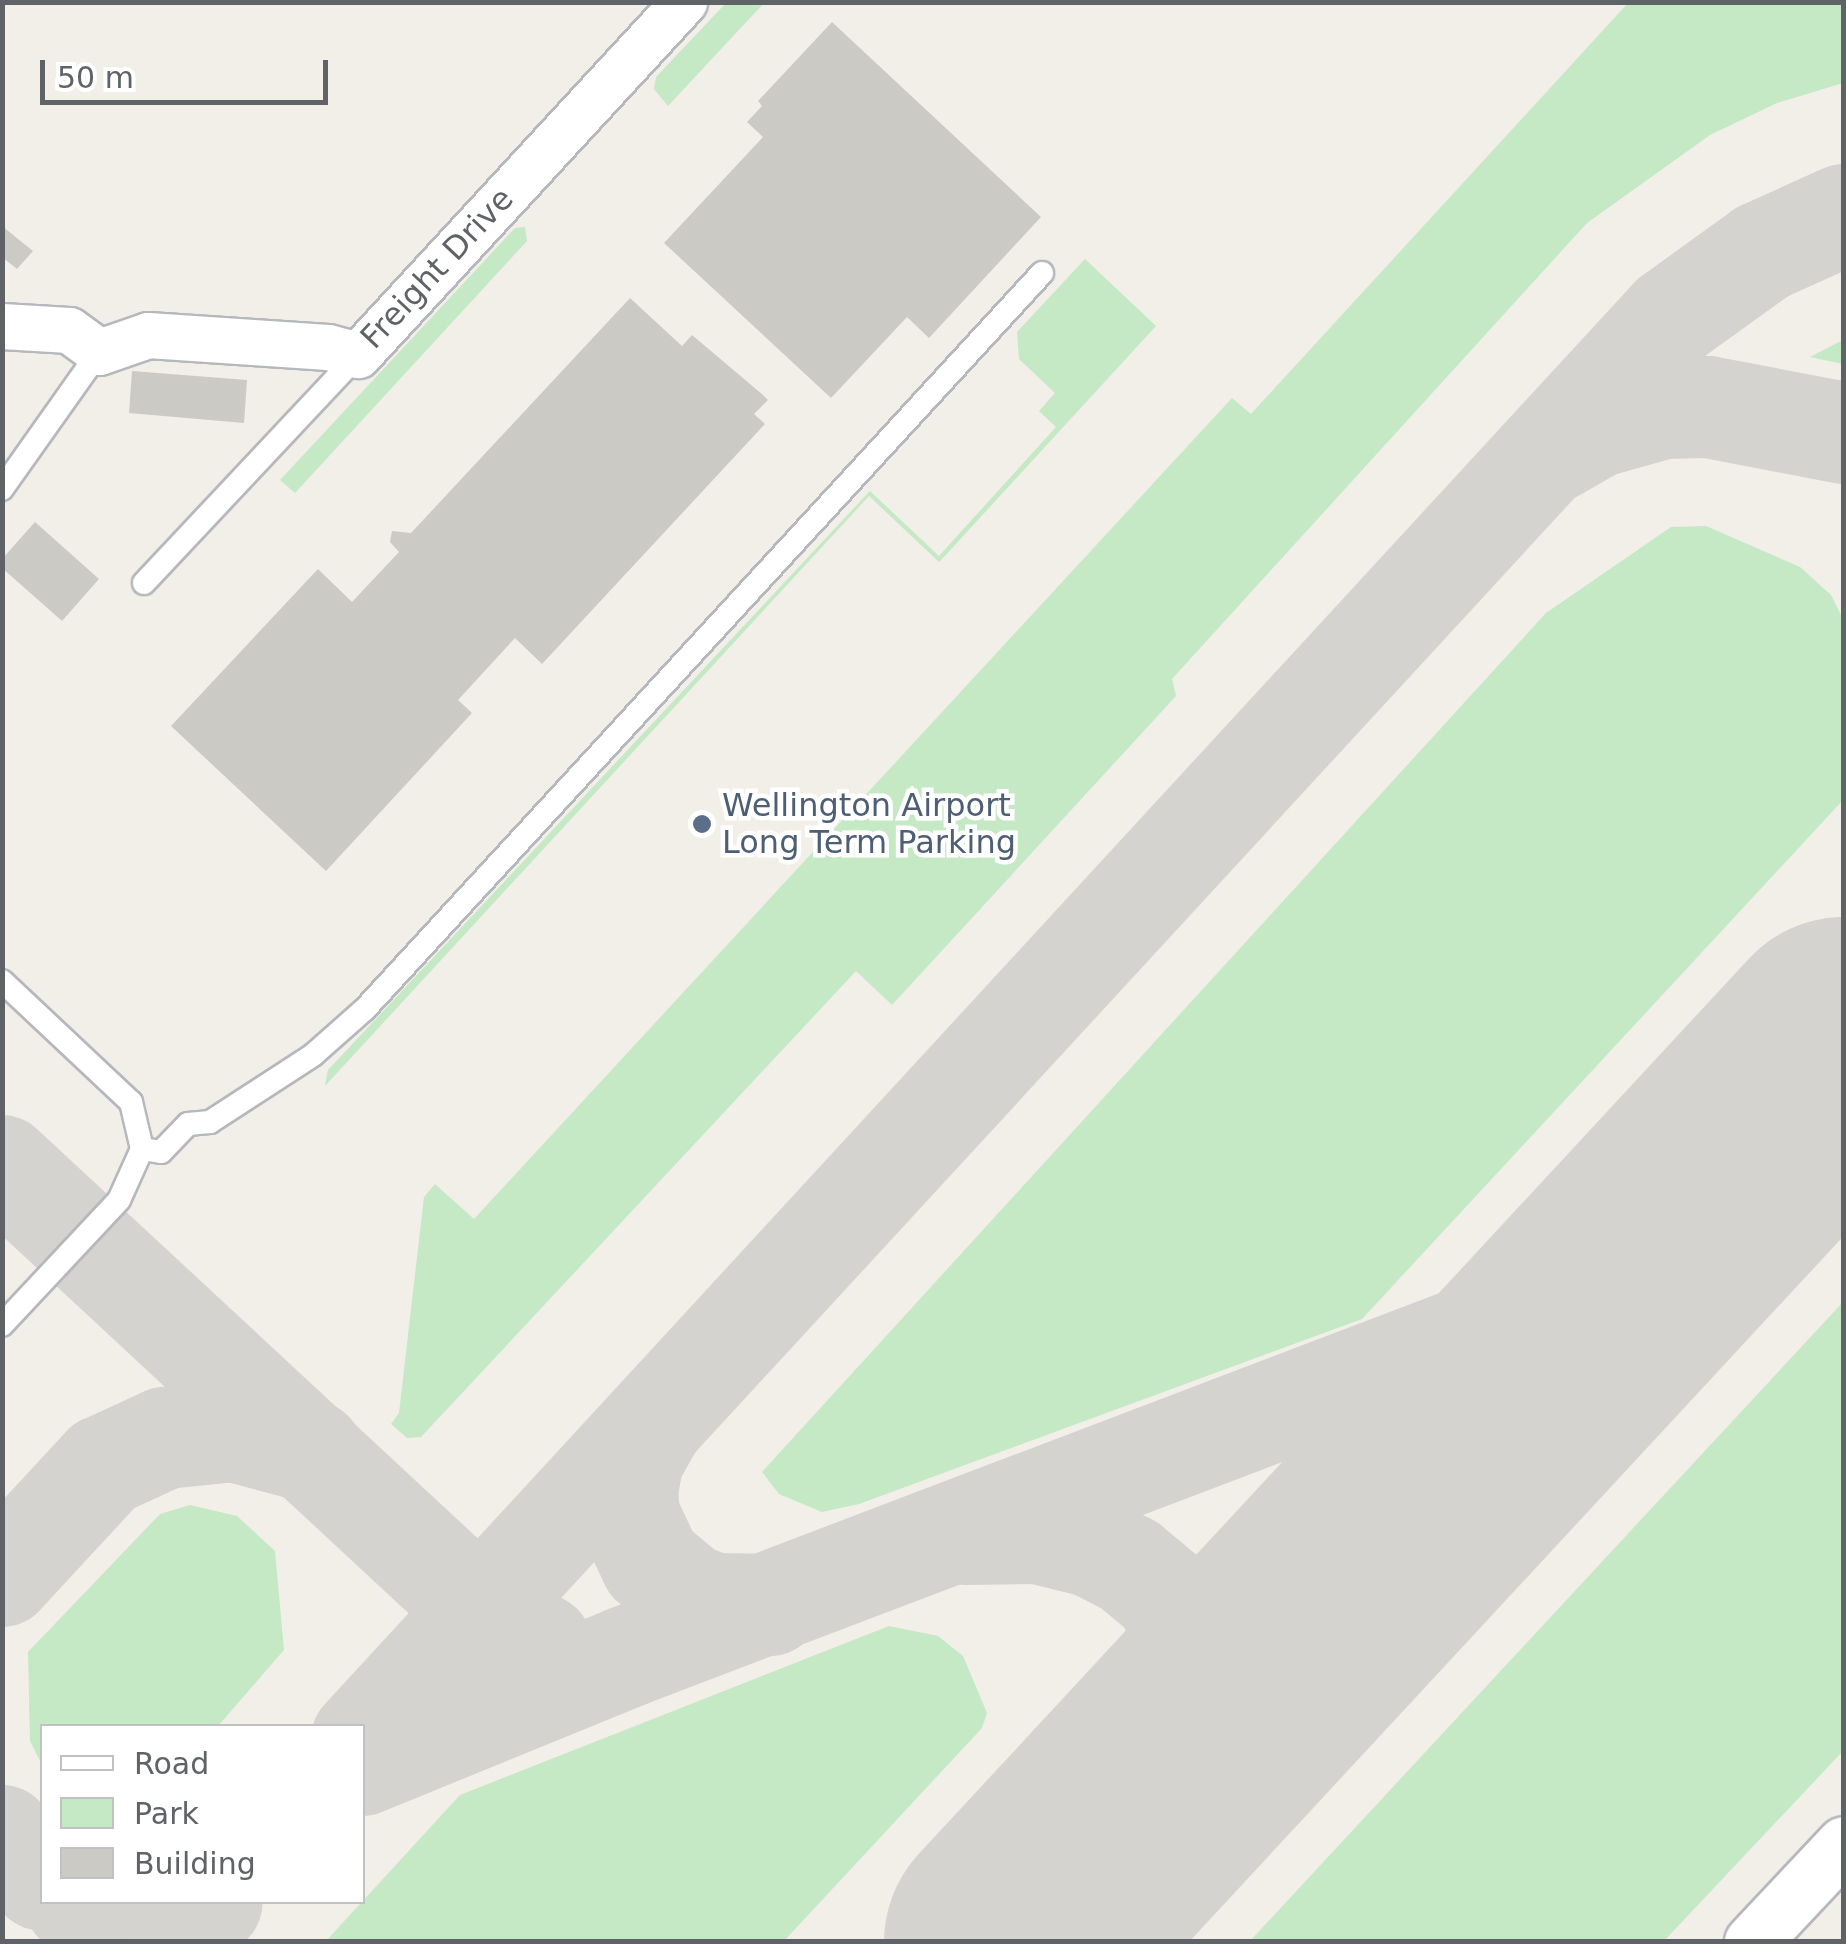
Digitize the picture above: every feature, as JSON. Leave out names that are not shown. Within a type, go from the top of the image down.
[{"type":"main road","points":[[1752,1942],[1844,1844]]},
{"type":"street","name":"Freight Drive","points":[[99,352],[148,335],[328,346],[358,355],[684,2]]},
{"type":"street","points":[[2,326],[69,330],[99,352]]},
{"type":"lane","points":[[142,1149],[161,1152],[188,1124],[210,1122],[313,1055],[365,1009],[1042,273]]},
{"type":"lane","points":[[2,489],[99,352]]},
{"type":"lane","points":[[144,583],[358,355]]},
{"type":"lane","points":[[2,981],[130,1102],[142,1149],[119,1200],[2,1325]]},
{"type":"green space","points":[[726,3],[764,3],[668,106],[654,89],[656,77]]},
{"type":"green space","points":[[1628,3],[1843,3],[1843,83],[1777,103],[1710,135],[1587,223],[1172,679],[1176,696],[892,1005],[856,971],[421,1437],[407,1438],[391,1424],[399,1413],[424,1197],[435,1184],[474,1219],[1232,398],[1251,414]]},
{"type":"green space","points":[[525,227],[527,241],[295,493],[280,480],[515,228]]},
{"type":"green space","points":[[1085,259],[1156,326],[943,558],[939,562],[869,496],[325,1086],[328,1070],[870,491],[939,556],[1056,427],[1039,411],[1055,393],[1019,359],[1017,332]]},
{"type":"green space","points":[[1843,340],[1843,364],[1810,357]]},
{"type":"green space","points":[[1706,526],[1800,567],[1831,595],[1843,619],[1843,800],[1362,1319],[859,1504],[822,1512],[779,1494],[762,1472],[1546,613],[1671,527]]},
{"type":"green space","points":[[1843,1302],[1843,1751],[1664,1941],[1250,1941]]},
{"type":"green space","points":[[190,1505],[237,1516],[275,1551],[284,1650],[220,1724],[40,1724],[40,1761],[30,1741],[28,1652],[160,1514]]},
{"type":"green space","points":[[889,1626],[938,1636],[963,1656],[987,1713],[982,1728],[784,1941],[326,1941],[360,1904],[365,1904],[365,1899],[460,1795]]},
{"type":"building","points":[[832,22],[1041,217],[929,338],[907,317],[831,398],[664,243],[763,137],[747,122],[762,106],[758,101]]},
{"type":"building","points":[[2,226],[33,251],[17,269],[2,257]]},
{"type":"building","points":[[630,298],[682,346],[692,335],[763,395],[768,400],[754,414],[765,424],[542,664],[515,638],[458,700],[472,713],[326,871],[171,726],[318,569],[352,602],[399,552],[390,542],[392,531],[411,533]]},
{"type":"building","points":[[132,371],[247,380],[244,423],[129,413]]},
{"type":"building","points":[[35,522],[99,579],[62,621],[2,568],[2,559]]},
{"type":"taxiway","points":[[365,1736],[1672,317],[1762,252],[1844,215]]},
{"type":"taxiway","points":[[1556,450],[1596,427],[1663,408],[1708,407],[1844,433]]},
{"type":"taxiway","points":[[2,1166],[481,1611],[541,1645]]},
{"type":"taxiway","points":[[365,1764],[626,1657],[1515,1319],[1590,1282],[1649,1240],[1733,1166]]},
{"type":"taxiway","points":[[652,1425],[633,1459],[627,1489],[629,1516],[651,1563],[688,1594],[714,1604],[770,1605]]},
{"type":"taxiway","points":[[2,1576],[104,1466],[165,1438],[234,1431],[312,1452]]},
{"type":"taxiway","points":[[968,1534],[1037,1533],[1091,1546],[1129,1565],[1165,1595],[1194,1653],[1197,1704],[1153,1790]]},
{"type":"taxiway","points":[[2,1836],[40,1878]]},
{"type":"taxiway","points":[[77,1904],[120,1942]]},
{"type":"taxiway","points":[[175,1942],[210,1904]]},
{"type":"runway","points":[[1013,1942],[1844,1046]]},
{"type":"place","name":"Wellington Airport Long Term Parking","points":[[702,824]]}]
